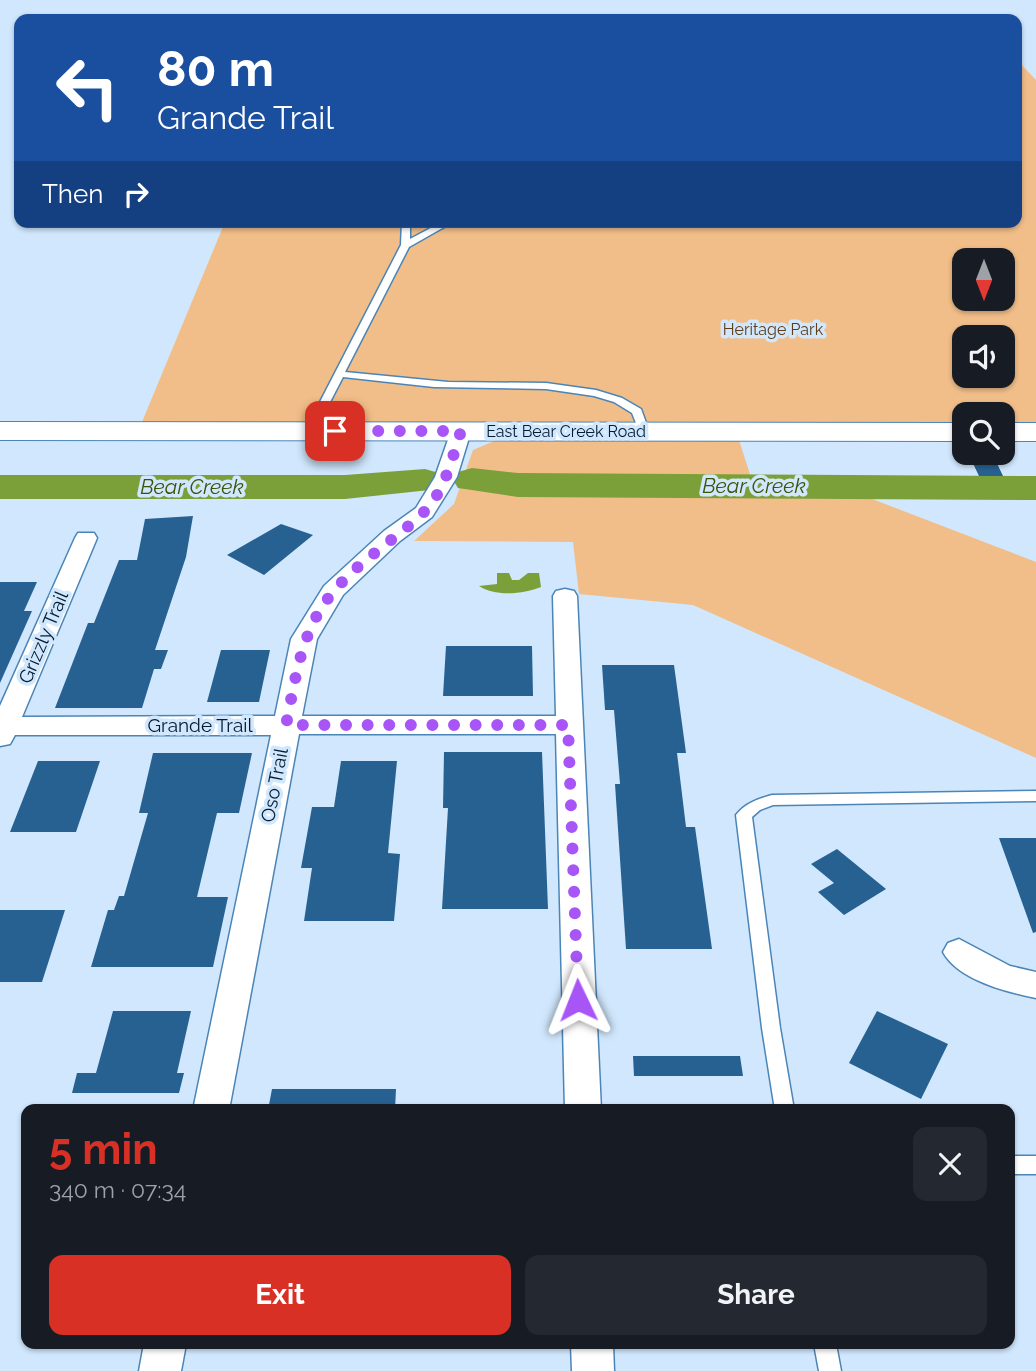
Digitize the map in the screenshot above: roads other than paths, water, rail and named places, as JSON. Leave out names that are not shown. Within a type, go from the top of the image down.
[{"type":"main road","name":"East Bear Creek Road","points":[[0,431],[952,432]]},
{"type":"main road","points":[[1015,432],[1036,432]]},
{"type":"street","name":"Oso Trail","points":[[212,1104],[304,639],[333,591],[424,512],[446,477],[461,431]]},
{"type":"street","name":"Grizzly Trail","points":[[2,730],[86,538]]},
{"type":"street","points":[[565,596],[583,1104]]},
{"type":"street","name":"Grande Trail","points":[[2,730],[286,725],[568,725]]},
{"type":"street","points":[[959,952],[1002,978],[1036,985]]},
{"type":"street","points":[[160,1371],[164,1349]]},
{"type":"street","points":[[592,1349],[593,1371]]},
{"type":"lane","points":[[310,431],[405,245],[406,228]]},
{"type":"lane","points":[[405,245],[438,228]]},
{"type":"lane","points":[[340,374],[435,384],[583,389],[600,392],[637,411],[644,431]]},
{"type":"lane","points":[[784,1104],[771,1028],[744,815],[755,806],[772,800],[1036,796]]},
{"type":"lane","points":[[1015,1165],[1036,1165]]},
{"type":"lane","points":[[826,1349],[830,1371]]},
{"type":"waterway","name":"Bear Creek","points":[[472,480],[518,485],[1036,488]]},
{"type":"waterway","name":"Bear Creek","points":[[0,487],[345,487],[425,481]]},
{"type":"park label","name":"Heritage Park","points":[[773,329]]}]
